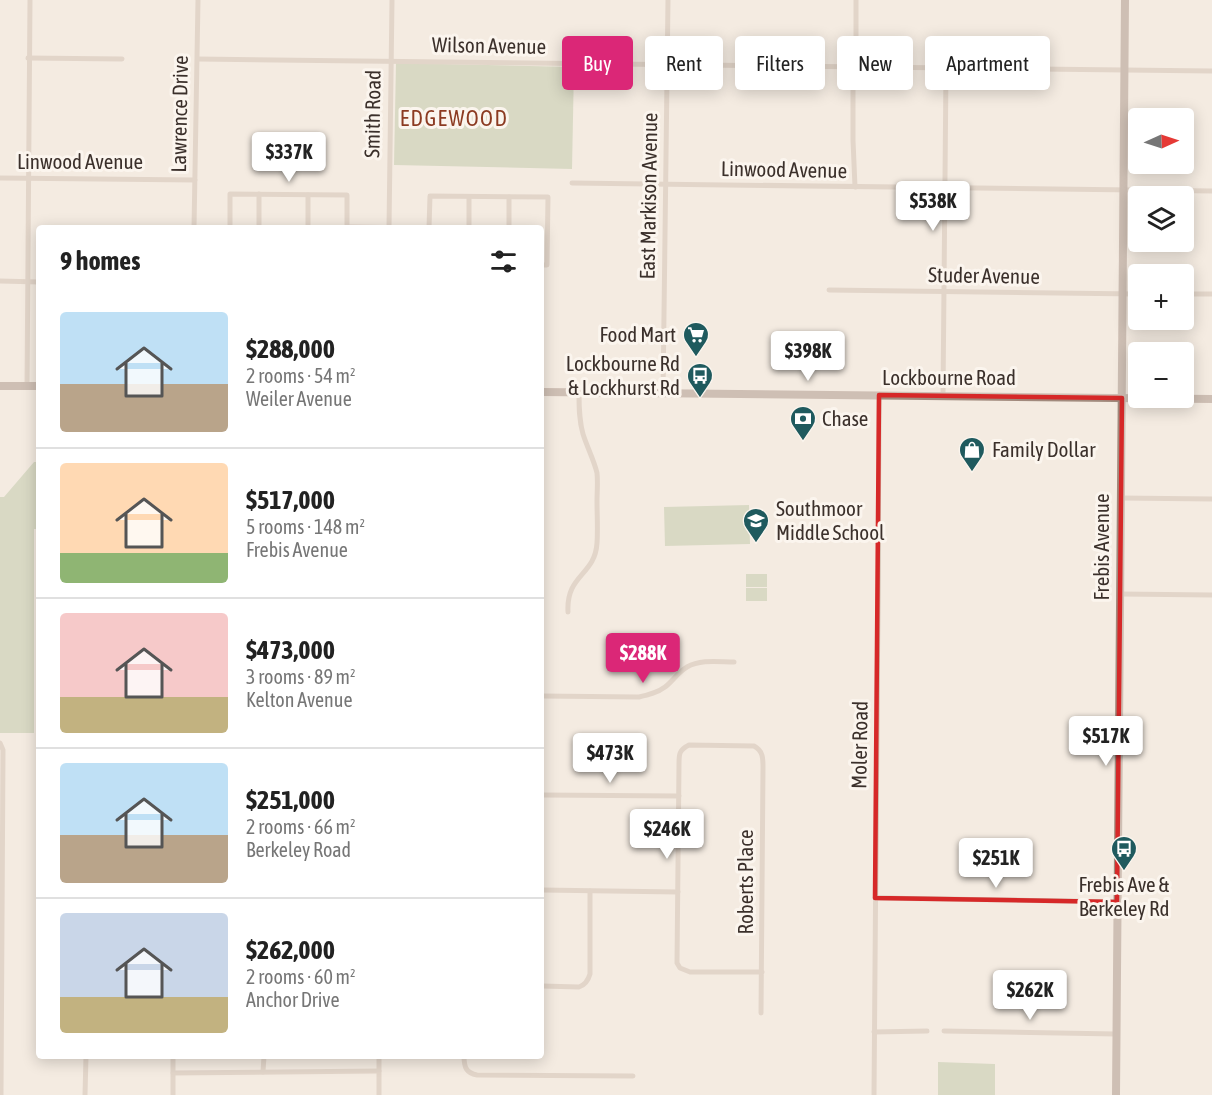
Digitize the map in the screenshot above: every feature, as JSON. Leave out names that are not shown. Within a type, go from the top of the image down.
[{"type":"main road","name":"Frebis Avenue","points":[[1116,1095],[1125,0]]},
{"type":"main road","points":[[0,386],[36,386]]},
{"type":"main road","name":"Lockbourne Road","points":[[544,392],[1212,399]]},
{"type":"street","points":[[27,386],[30,0]]},
{"type":"street","name":"Lawrence Drive","points":[[194,225],[198,0]]},
{"type":"street","name":"Smith Road","points":[[388,225],[392,0]]},
{"type":"street","name":"East Markison Avenue","points":[[667,36],[668,0]]},
{"type":"street","points":[[854,36],[855,0]]},
{"type":"street","points":[[28,57],[122,59]]},
{"type":"street","name":"Wilson Avenue","points":[[198,59],[645,65]]},
{"type":"street","name":"Wilson Avenue","points":[[723,65],[837,66]]},
{"type":"street","name":"Wilson Avenue","points":[[1050,70],[1212,71]]},
{"type":"street","name":"East Markison Avenue","points":[[663,393],[667,90]]},
{"type":"street","points":[[854,90],[855,187]]},
{"type":"street","points":[[943,396],[946,90]]},
{"type":"street","name":"Linwood Avenue","points":[[0,178],[195,180]]},
{"type":"street","name":"Linwood Avenue","points":[[572,183],[1212,191]]},
{"type":"street","points":[[230,225],[230,194],[347,195],[347,225]]},
{"type":"street","points":[[259,194],[259,225]]},
{"type":"street","points":[[308,195],[308,225]]},
{"type":"street","points":[[429,225],[430,196],[548,197],[544,265]]},
{"type":"street","points":[[469,197],[469,225]]},
{"type":"street","points":[[509,197],[509,225]]},
{"type":"street","points":[[0,281],[36,282]]},
{"type":"street","name":"Studer Avenue","points":[[829,290],[1128,293]]},
{"type":"street","points":[[1194,294],[1212,294]]},
{"type":"street","points":[[568,612],[567,603],[570,590],[593,563],[597,545],[597,479],[579,416],[579,393]]},
{"type":"street","name":"Moler Road","points":[[874,1095],[879,396]]},
{"type":"street","points":[[1120,498],[1212,499]]},
{"type":"street","points":[[1120,594],[1212,595]]},
{"type":"street","points":[[544,696],[639,697],[649,695],[666,686],[688,666],[706,662],[734,662]]},
{"type":"street","points":[[0,743],[3,750],[1,1095]]},
{"type":"street","name":"Roberts Place","points":[[679,796],[679,755],[683,748],[689,745],[747,745],[754,746],[761,751],[763,767],[761,1013]]},
{"type":"street","points":[[544,795],[679,796],[677,963],[680,968],[690,972],[762,972]]},
{"type":"street","points":[[544,890],[678,892]]},
{"type":"street","points":[[544,986],[579,987],[586,983],[590,974],[590,891]]},
{"type":"street","points":[[875,898],[1117,902]]},
{"type":"street","points":[[944,1030],[1116,1034]]},
{"type":"street","points":[[874,1032],[927,1032]]},
{"type":"street","points":[[85,1095],[86,1059]]},
{"type":"street","points":[[173,1059],[173,1095]]},
{"type":"street","points":[[263,1072],[264,1059]]},
{"type":"street","points":[[379,1059],[379,1095]]},
{"type":"street","points":[[464,1059],[465,1069],[477,1076],[633,1076]]},
{"type":"street","points":[[173,1073],[379,1071]]},
{"type":"highlighted area","points":[[879,395],[1122,398],[1117,902],[875,898]]},
{"type":"green space","points":[[396,63],[562,67],[562,90],[574,90],[572,169],[394,165]]},
{"type":"green space","points":[[36,462],[34,733],[0,733],[0,497],[4,497]]},
{"type":"green space","points":[[749,505],[750,544],[665,546],[664,507]]},
{"type":"green space","points":[[746,574],[767,574],[767,587],[746,587]]},
{"type":"green space","points":[[746,588],[767,588],[767,601],[746,601]]},
{"type":"green space","points":[[938,1062],[995,1064],[995,1095],[938,1095]]},
{"type":"place","name":"Food Mart","points":[[696,358]]},
{"type":"place","name":"Lockbourne Rd & Lockhurst Rd","points":[[700,399]]},
{"type":"place","name":"Chase","points":[[803,442]]},
{"type":"place","name":"Family Dollar","points":[[972,473]]},
{"type":"place","name":"Southmoor Middle School","points":[[756,544]]},
{"type":"place","name":"Frebis Ave & Berkeley Rd","points":[[1124,872]]},
{"type":"district","name":"EDGEWOOD","points":[[454,118]]}]
